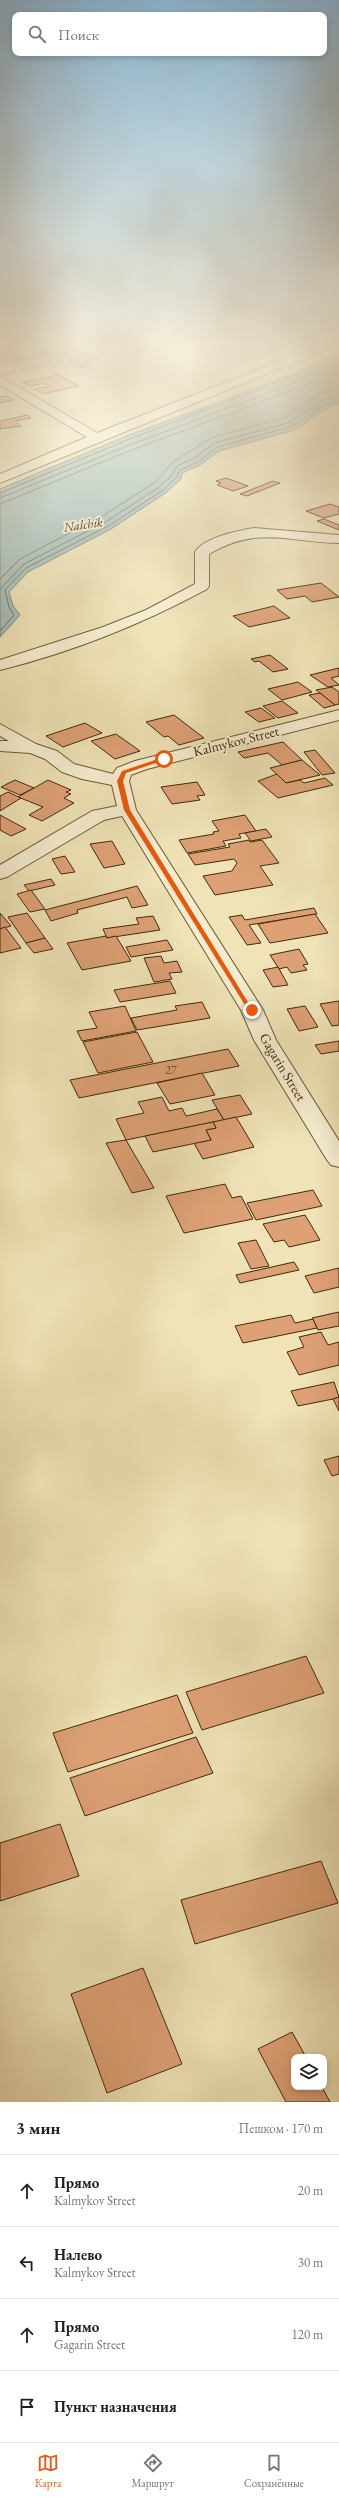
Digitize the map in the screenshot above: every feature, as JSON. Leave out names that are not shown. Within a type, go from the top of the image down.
[{"type":"street","points":[[0,479],[80,445]]},
{"type":"street","points":[[0,665],[108,630],[151,613],[202,586],[202,552],[221,539],[246,533],[276,532],[339,539]]},
{"type":"street","name":"Kalmykov Street","points":[[120,781],[124,772],[141,765],[339,714]]},
{"type":"street","points":[[0,729],[32,748],[51,755],[68,768],[88,775],[120,781],[127,810],[100,815],[0,873]]},
{"type":"street","points":[[0,746],[32,748]]},
{"type":"street","name":"Gagarin Street","points":[[127,810],[252,1010],[265,1040],[339,1160]]},
{"type":"water","name":"Nalchik","points":[[105,445],[240,445],[219,451],[200,465],[182,473],[181,479],[167,492],[111,529],[28,572],[9,592],[13,606],[20,615],[0,637],[0,489]]},
{"type":"building","points":[[226,478],[248,486],[233,491],[217,485],[221,483],[216,481]]},
{"type":"building","points":[[273,481],[280,483],[247,496],[240,494]]},
{"type":"building","points":[[330,504],[339,507],[339,514],[324,518],[306,511]]},
{"type":"building","points":[[324,519],[339,525],[339,530],[317,521]]},
{"type":"building","points":[[321,583],[339,597],[312,602],[305,596],[287,599],[277,590]]},
{"type":"building","points":[[274,606],[290,618],[249,627],[233,616]]},
{"type":"building","points":[[270,655],[288,669],[273,672],[259,661],[255,662],[251,659]]},
{"type":"building","points":[[339,668],[339,676],[331,678],[339,685],[328,687],[310,675]]},
{"type":"building","points":[[298,682],[312,692],[282,700],[268,689]]},
{"type":"building","points":[[332,687],[339,692],[339,704],[335,705],[316,690]]},
{"type":"building","points":[[320,693],[335,705],[324,708],[309,695]]},
{"type":"building","points":[[282,701],[298,713],[278,718],[263,706]]},
{"type":"building","points":[[261,708],[275,718],[259,722],[245,712]]},
{"type":"building","points":[[174,715],[204,738],[179,745],[168,736],[164,737],[146,722]]},
{"type":"building","points":[[85,723],[102,733],[63,747],[46,736]]},
{"type":"building","points":[[116,734],[140,751],[115,759],[91,741]]},
{"type":"building","points":[[283,742],[302,760],[282,765],[268,753],[244,758],[238,752]]},
{"type":"building","points":[[315,750],[335,773],[322,775],[304,752]]},
{"type":"building","points":[[302,760],[320,775],[286,783],[270,768]]},
{"type":"building","points":[[277,774],[286,783],[300,780],[304,783],[325,778],[333,785],[278,798],[258,781]]},
{"type":"building","points":[[15,780],[34,788],[20,795],[1,787]]},
{"type":"building","points":[[48,780],[71,790],[66,792],[71,794],[64,798],[74,803],[42,821],[29,815],[43,807],[18,797]]},
{"type":"building","points":[[197,782],[205,795],[197,796],[200,800],[172,804],[161,787]]},
{"type":"building","points":[[8,792],[21,798],[0,811],[0,796]]},
{"type":"building","points":[[0,815],[26,829],[11,836],[0,830]]},
{"type":"building","points":[[245,815],[256,831],[239,834],[241,838],[223,841],[226,846],[187,853],[179,840],[214,834],[213,832],[219,831],[212,821]]},
{"type":"building","points":[[266,829],[272,837],[251,841],[245,833]]},
{"type":"building","points":[[249,840],[250,842],[262,840],[279,863],[260,866],[273,885],[215,895],[203,876],[232,871],[237,863],[234,859],[195,865],[188,854],[230,847],[228,844]]},
{"type":"building","points":[[112,841],[125,864],[104,868],[90,844]]},
{"type":"building","points":[[65,856],[75,872],[61,874],[52,859]]},
{"type":"building","points":[[51,879],[55,885],[29,891],[24,885]]},
{"type":"building","points":[[137,886],[148,905],[132,908],[127,897],[77,910],[78,913],[51,921],[45,910]]},
{"type":"building","points":[[31,890],[45,909],[30,912],[17,894]]},
{"type":"building","points":[[314,908],[317,914],[249,925],[261,943],[247,945],[229,917],[242,915],[245,920]]},
{"type":"building","points":[[0,913],[11,926],[0,929]]},
{"type":"building","points":[[27,913],[45,938],[26,943],[8,917]]},
{"type":"building","points":[[315,914],[328,933],[270,943],[258,924]]},
{"type":"building","points":[[153,916],[160,930],[107,938],[103,929],[139,924],[136,918]]},
{"type":"building","points":[[5,927],[21,948],[0,953],[0,929]]},
{"type":"building","points":[[106,936],[107,938],[116,936],[131,961],[82,970],[67,943]]},
{"type":"building","points":[[45,938],[53,949],[34,953],[26,943]]},
{"type":"building","points":[[167,940],[173,950],[131,957],[126,947]]},
{"type":"building","points":[[299,949],[308,964],[303,965],[307,970],[291,973],[287,967],[279,969],[270,955]]},
{"type":"building","points":[[161,956],[164,963],[177,961],[182,972],[169,973],[172,979],[154,982],[144,958]]},
{"type":"building","points":[[278,967],[288,985],[273,987],[263,970]]},
{"type":"building","points":[[170,981],[176,993],[120,1002],[114,990]]},
{"type":"building","points":[[339,1001],[339,1025],[332,1026],[320,1004]]},
{"type":"building","points":[[202,1002],[210,1018],[137,1030],[131,1018],[177,1010],[175,1006]]},
{"type":"building","points":[[125,1006],[136,1031],[82,1041],[77,1031],[97,1028],[89,1012]]},
{"type":"building","points":[[305,1006],[318,1027],[299,1031],[287,1009]]},
{"type":"building","points":[[137,1032],[153,1062],[98,1073],[83,1042]]},
{"type":"building","points":[[339,1041],[339,1051],[321,1054],[315,1045]]},
{"type":"building","points":[[228,1049],[239,1066],[79,1098],[70,1080]]},
{"type":"building","points":[[202,1073],[215,1095],[170,1104],[157,1083]]},
{"type":"building","points":[[240,1095],[252,1114],[224,1120],[212,1100]]},
{"type":"building","points":[[162,1097],[169,1111],[182,1108],[186,1116],[217,1109],[224,1120],[126,1140],[116,1119],[144,1113],[138,1102]]},
{"type":"building","points":[[236,1117],[254,1147],[203,1159],[194,1143],[211,1140],[206,1130],[216,1128],[213,1122]]},
{"type":"building","points":[[213,1122],[216,1128],[206,1130],[211,1140],[153,1152],[145,1136]]},
{"type":"building","points":[[126,1140],[154,1188],[132,1193],[106,1143]]},
{"type":"building","points":[[225,1184],[232,1198],[241,1196],[253,1219],[184,1233],[166,1196]]},
{"type":"building","points":[[313,1190],[322,1206],[256,1220],[247,1203]]},
{"type":"building","points":[[305,1215],[320,1240],[289,1247],[284,1240],[274,1242],[263,1224]]},
{"type":"building","points":[[256,1240],[269,1266],[251,1269],[238,1243]]},
{"type":"building","points":[[294,1262],[299,1270],[240,1283],[236,1275]]},
{"type":"building","points":[[339,1268],[339,1287],[314,1293],[305,1276]]},
{"type":"building","points":[[339,1312],[339,1326],[318,1330],[312,1318]]},
{"type":"building","points":[[291,1315],[295,1323],[313,1319],[317,1328],[243,1343],[235,1326]]},
{"type":"building","points":[[321,1332],[328,1345],[339,1342],[339,1365],[299,1375],[287,1352],[304,1347],[299,1337]]},
{"type":"building","points":[[334,1382],[339,1397],[333,1399],[298,1406],[291,1391]]},
{"type":"building","points":[[339,1397],[339,1411],[333,1399]]},
{"type":"building","points":[[339,1456],[339,1474],[332,1476],[324,1460]]},
{"type":"building","points":[[306,1656],[324,1693],[202,1730],[186,1692]]},
{"type":"building","points":[[177,1695],[193,1733],[68,1772],[53,1733]]},
{"type":"building","points":[[196,1737],[213,1773],[85,1816],[70,1778]]},
{"type":"building","points":[[60,1824],[79,1876],[0,1901],[0,1843]]},
{"type":"building","points":[[321,1861],[338,1903],[195,1944],[181,1900]]},
{"type":"building","points":[[143,1968],[182,2064],[107,2093],[71,1994]]},
{"type":"building","points":[[292,2032],[304,2054],[291,2054],[291,2090],[324,2090],[330,2102],[286,2102],[258,2049]]},
{"type":"route","points":[[164,759],[141,765],[124,772],[120,781],[127,810],[252,1010]]}]
